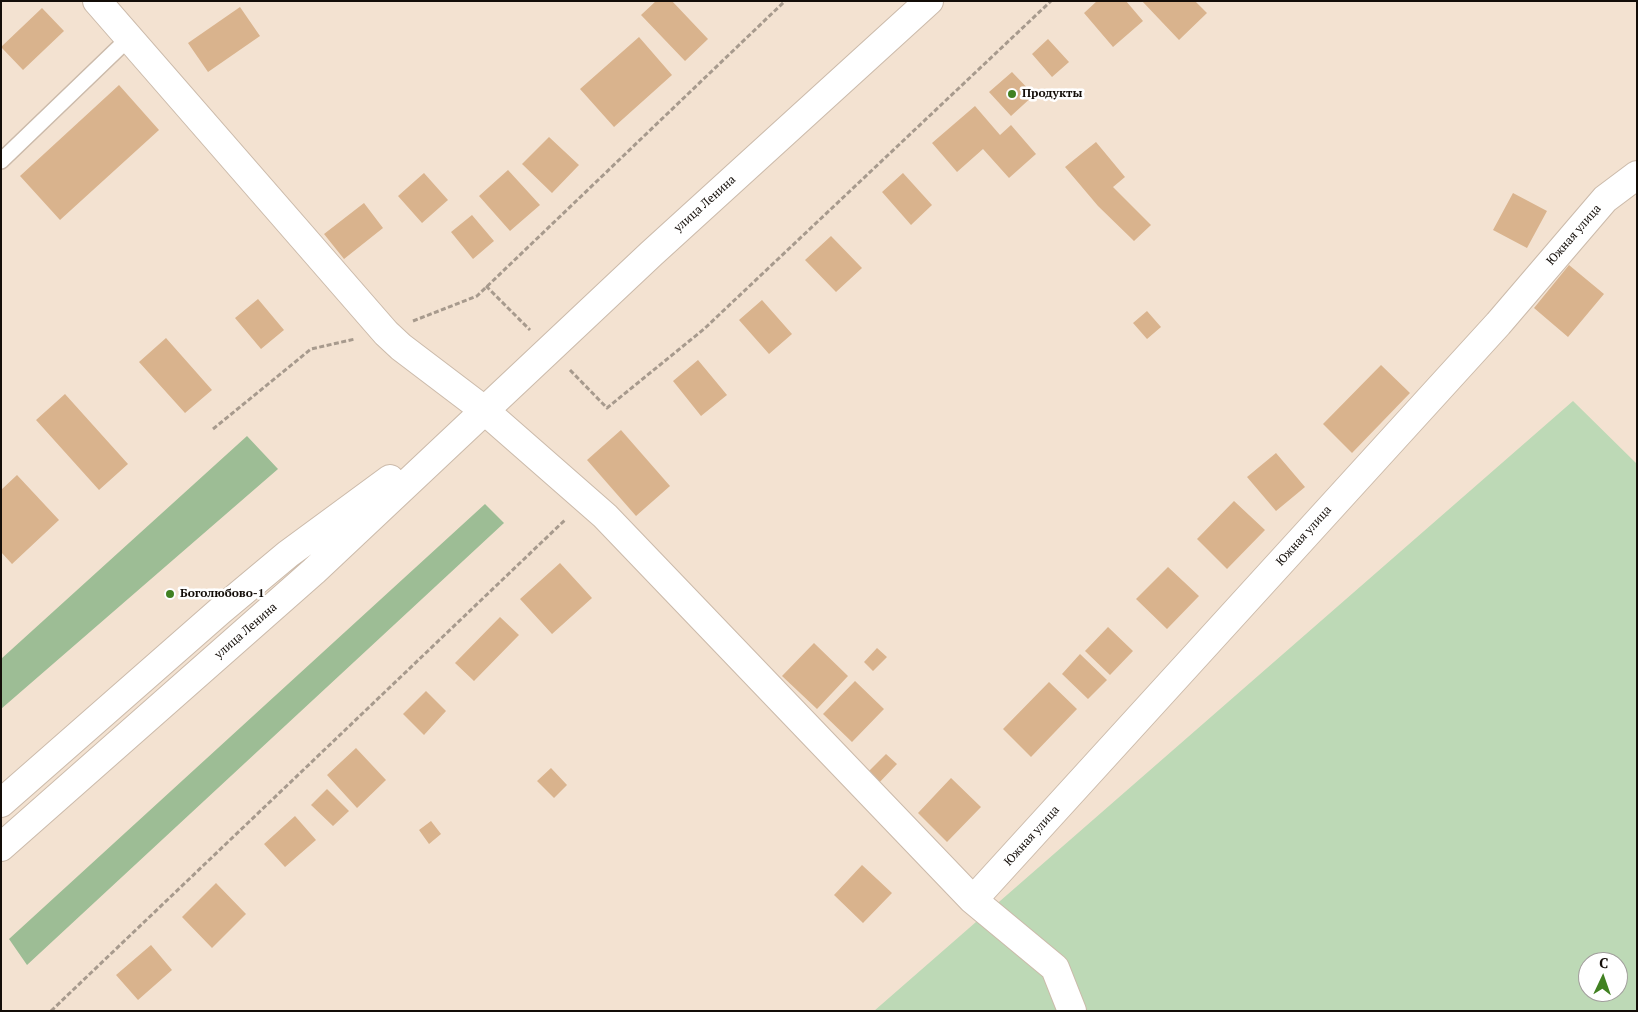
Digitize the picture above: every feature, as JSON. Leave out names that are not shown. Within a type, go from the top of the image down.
[{"type":"main road","points":[[97,1],[386,332],[401,347],[484,410],[605,516],[973,900],[1055,968],[1072,1011]]},
{"type":"main road","name":"улица Ленина","points":[[1,847],[314,571],[651,254],[929,1]]},
{"type":"main road","name":"Южная улица","points":[[973,900],[1498,324],[1605,199],[1637,175]]},
{"type":"main road","name":"улица Ленина","points":[[1,803],[221,610],[288,554],[484,410]]},
{"type":"lane","points":[[1,161],[129,38]]},
{"type":"path","points":[[212,429],[311,349],[386,332],[477,296],[785,1]]},
{"type":"path","points":[[486,286],[607,408],[704,329],[1051,1]]},
{"type":"path","points":[[51,1011],[586,499]]},
{"type":"green space","points":[[1573,401],[1637,464],[1637,1011],[874,1011]]},
{"type":"green space","points":[[247,436],[278,469],[1,709],[1,659]]},
{"type":"green space","points":[[485,504],[504,523],[27,965],[9,939]]},
{"type":"building","points":[[656,1],[672,1],[708,39],[685,61],[641,15]]},
{"type":"building","points":[[1097,1],[1126,1],[1143,21],[1113,47],[1084,13]]},
{"type":"building","points":[[1142,1],[1195,1],[1207,13],[1179,40]]},
{"type":"building","points":[[240,7],[260,36],[208,72],[188,43]]},
{"type":"building","points":[[42,8],[64,31],[23,70],[1,47]]},
{"type":"building","points":[[639,37],[672,75],[614,127],[580,89]]},
{"type":"building","points":[[1048,39],[1069,62],[1052,77],[1032,54]]},
{"type":"building","name":"Продукты","points":[[1012,72],[1034,95],[1011,116],[989,92]]},
{"type":"building","points":[[119,85],[159,130],[60,220],[20,176]]},
{"type":"building","points":[[975,106],[1000,135],[1011,125],[1036,154],[1009,178],[983,149],[957,172],[932,143]]},
{"type":"building","points":[[549,137],[579,165],[552,193],[522,164]]},
{"type":"building","points":[[1096,142],[1125,177],[1113,187],[1151,225],[1134,241],[1098,206],[1065,167]]},
{"type":"building","points":[[508,170],[540,205],[510,231],[479,196]]},
{"type":"building","points":[[424,173],[448,200],[422,223],[398,196]]},
{"type":"building","points":[[903,173],[932,205],[911,225],[882,192]]},
{"type":"building","points":[[1513,193],[1547,211],[1527,248],[1493,230]]},
{"type":"building","points":[[364,203],[383,228],[344,259],[324,234]]},
{"type":"building","points":[[472,215],[494,241],[473,259],[451,232]]},
{"type":"building","points":[[831,236],[862,268],[836,292],[805,260]]},
{"type":"building","points":[[1569,265],[1604,294],[1568,337],[1534,308]]},
{"type":"building","points":[[258,299],[284,330],[261,349],[235,318]]},
{"type":"building","points":[[762,300],[792,334],[769,354],[739,320]]},
{"type":"building","points":[[1147,311],[1161,327],[1147,339],[1133,323]]},
{"type":"building","points":[[166,338],[212,390],[185,413],[139,362]]},
{"type":"building","points":[[698,360],[727,395],[701,416],[673,381]]},
{"type":"building","points":[[1381,365],[1410,393],[1352,453],[1323,424]]},
{"type":"building","points":[[65,394],[128,464],[99,490],[36,420]]},
{"type":"building","points":[[621,430],[670,486],[636,516],[587,460]]},
{"type":"building","points":[[1276,453],[1305,487],[1276,511],[1247,477]]},
{"type":"building","points":[[17,475],[59,520],[12,564],[1,552],[1,490]]},
{"type":"building","points":[[1234,501],[1265,530],[1227,569],[1197,539]]},
{"type":"building","points":[[560,563],[592,598],[552,634],[520,599]]},
{"type":"building","points":[[1168,567],[1199,596],[1167,629],[1136,599]]},
{"type":"building","points":[[500,617],[519,635],[474,681],[455,663]]},
{"type":"building","points":[[1108,627],[1133,651],[1110,675],[1085,651]]},
{"type":"building","points":[[814,643],[848,676],[817,709],[782,676]]},
{"type":"building","points":[[877,648],[887,657],[873,671],[864,662]]},
{"type":"building","points":[[1080,654],[1107,680],[1088,699],[1062,674]]},
{"type":"building","points":[[855,681],[884,709],[852,742],[823,714]]},
{"type":"building","points":[[1049,682],[1077,709],[1031,757],[1003,729]]},
{"type":"building","points":[[426,691],[446,711],[424,735],[403,714]]},
{"type":"building","points":[[356,748],[386,780],[357,808],[327,775]]},
{"type":"building","points":[[886,754],[897,764],[876,786],[865,775]]},
{"type":"building","points":[[551,768],[567,785],[554,798],[537,781]]},
{"type":"building","points":[[951,778],[981,807],[947,842],[918,813]]},
{"type":"building","points":[[327,789],[349,811],[333,826],[311,805]]},
{"type":"building","points":[[295,816],[316,840],[285,867],[264,844]]},
{"type":"building","points":[[431,821],[441,834],[429,844],[419,830]]},
{"type":"building","points":[[862,865],[892,893],[863,923],[834,895]]},
{"type":"building","points":[[216,883],[246,914],[212,948],[182,917]]},
{"type":"building","points":[[151,945],[172,970],[138,1000],[116,975]]},
{"type":"place","name":"Продукты","points":[[1012,94]]},
{"type":"place","name":"Боголюбово-1","points":[[170,594]]}]
